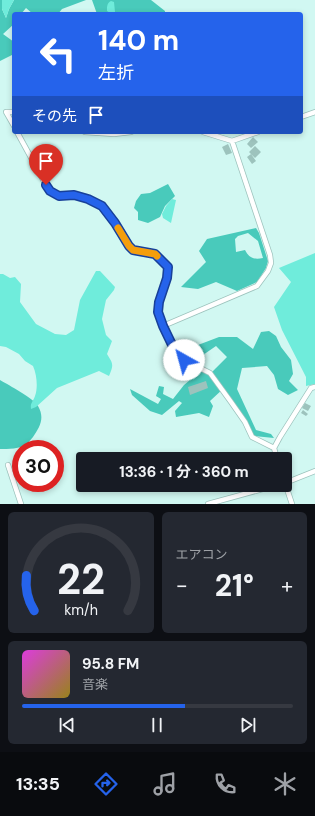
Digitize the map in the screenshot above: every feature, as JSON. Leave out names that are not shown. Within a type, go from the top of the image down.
[{"type":"street","points":[[12,112],[6,112],[12,122]]},
{"type":"street","points":[[303,116],[315,112]]},
{"type":"street","points":[[18,134],[50,191],[59,196],[74,195],[88,199],[102,206],[133,250],[155,254],[168,267],[167,278],[159,302],[158,312],[177,355],[210,373],[245,422],[252,437],[274,448]]},
{"type":"street","points":[[210,134],[232,141],[252,134]]},
{"type":"street","points":[[163,326],[257,286],[268,271],[271,263],[232,141]]},
{"type":"street","points":[[275,452],[274,448],[280,437],[311,388],[315,387]]},
{"type":"street","points":[[8,465],[21,504]]},
{"type":"street","points":[[292,480],[315,471]]},
{"type":"street","points":[[208,504],[252,492]]},
{"type":"street","points":[[288,492],[292,504]]},
{"type":"shaded area","points":[[0,0],[2,0],[2,9],[6,18],[14,0],[86,0],[62,9],[60,12],[31,12],[26,8],[23,12],[12,12],[12,26],[3,34],[12,41],[12,55],[0,61]]},
{"type":"shaded area","points":[[2,0],[14,0],[6,18],[2,9]]},
{"type":"shaded area","points":[[92,0],[151,0],[165,11],[165,12],[96,12]]},
{"type":"shaded area","points":[[111,1],[114,2],[115,12],[107,11],[108,4]]},
{"type":"shaded area","points":[[168,184],[175,196],[165,206],[160,217],[148,223],[138,220],[138,212],[134,208],[136,201],[141,194],[150,193]]},
{"type":"shaded area","points":[[172,199],[176,200],[171,223],[163,218],[162,214]]},
{"type":"shaded area","points":[[256,228],[268,261],[266,268],[257,282],[237,291],[216,282],[198,289],[181,287],[206,262],[199,251],[207,239]],"holes":[[[248,233],[258,241],[263,258],[252,258],[245,250],[236,252],[235,239],[238,236]]]},
{"type":"shaded area","points":[[315,253],[315,384],[306,386],[306,377],[282,330],[274,307],[291,282],[279,268]]},
{"type":"shaded area","points":[[96,271],[100,271],[115,287],[106,300],[102,319],[106,335],[112,341],[107,354],[112,364],[112,369],[109,376],[99,371],[57,388],[36,407],[31,409],[31,404],[36,393],[37,385],[33,366],[25,361],[19,354],[6,347],[0,346],[0,274],[10,278],[15,277],[21,284],[20,302],[36,324],[55,334],[66,335],[74,330],[80,300]]},
{"type":"shaded area","points":[[269,331],[276,336],[281,347],[291,360],[293,374],[289,381],[298,390],[288,395],[278,389],[274,375],[267,366],[242,368],[237,389],[256,430],[271,434],[274,438],[254,436],[224,388],[210,401],[213,406],[209,417],[199,413],[176,417],[175,411],[182,403],[179,401],[162,415],[150,411],[132,395],[130,389],[158,404],[161,399],[156,396],[159,386],[164,387],[163,394],[173,399],[190,380],[188,378],[194,368],[212,372],[227,357],[216,346],[203,355],[183,348],[188,341],[198,345],[219,337],[237,337],[253,349],[261,332]]},
{"type":"shaded area","points":[[0,380],[31,399],[38,406],[41,414],[41,422],[38,430],[30,440],[12,440],[12,448],[0,449]]},
{"type":"building","points":[[253,137],[258,142],[251,148],[247,144]]},
{"type":"building","points":[[228,144],[232,153],[226,155],[222,147]]},
{"type":"building","points":[[255,146],[261,152],[255,158],[249,152]]},
{"type":"building","points":[[251,154],[256,161],[252,164],[247,157]]},
{"type":"building","points":[[206,381],[208,388],[190,395],[188,387]]},
{"type":"building","points":[[305,403],[311,406],[308,411],[302,408]]},
{"type":"building","points":[[303,410],[308,414],[306,416],[301,413]]},
{"type":"slow traffic","points":[[118,228],[133,250],[155,254],[157,256]]},
{"type":"route","points":[[46,185],[50,191],[59,196],[74,195],[88,199],[102,206],[133,250],[155,254],[168,267],[167,278],[159,302],[158,312],[177,355],[184,360]]}]
